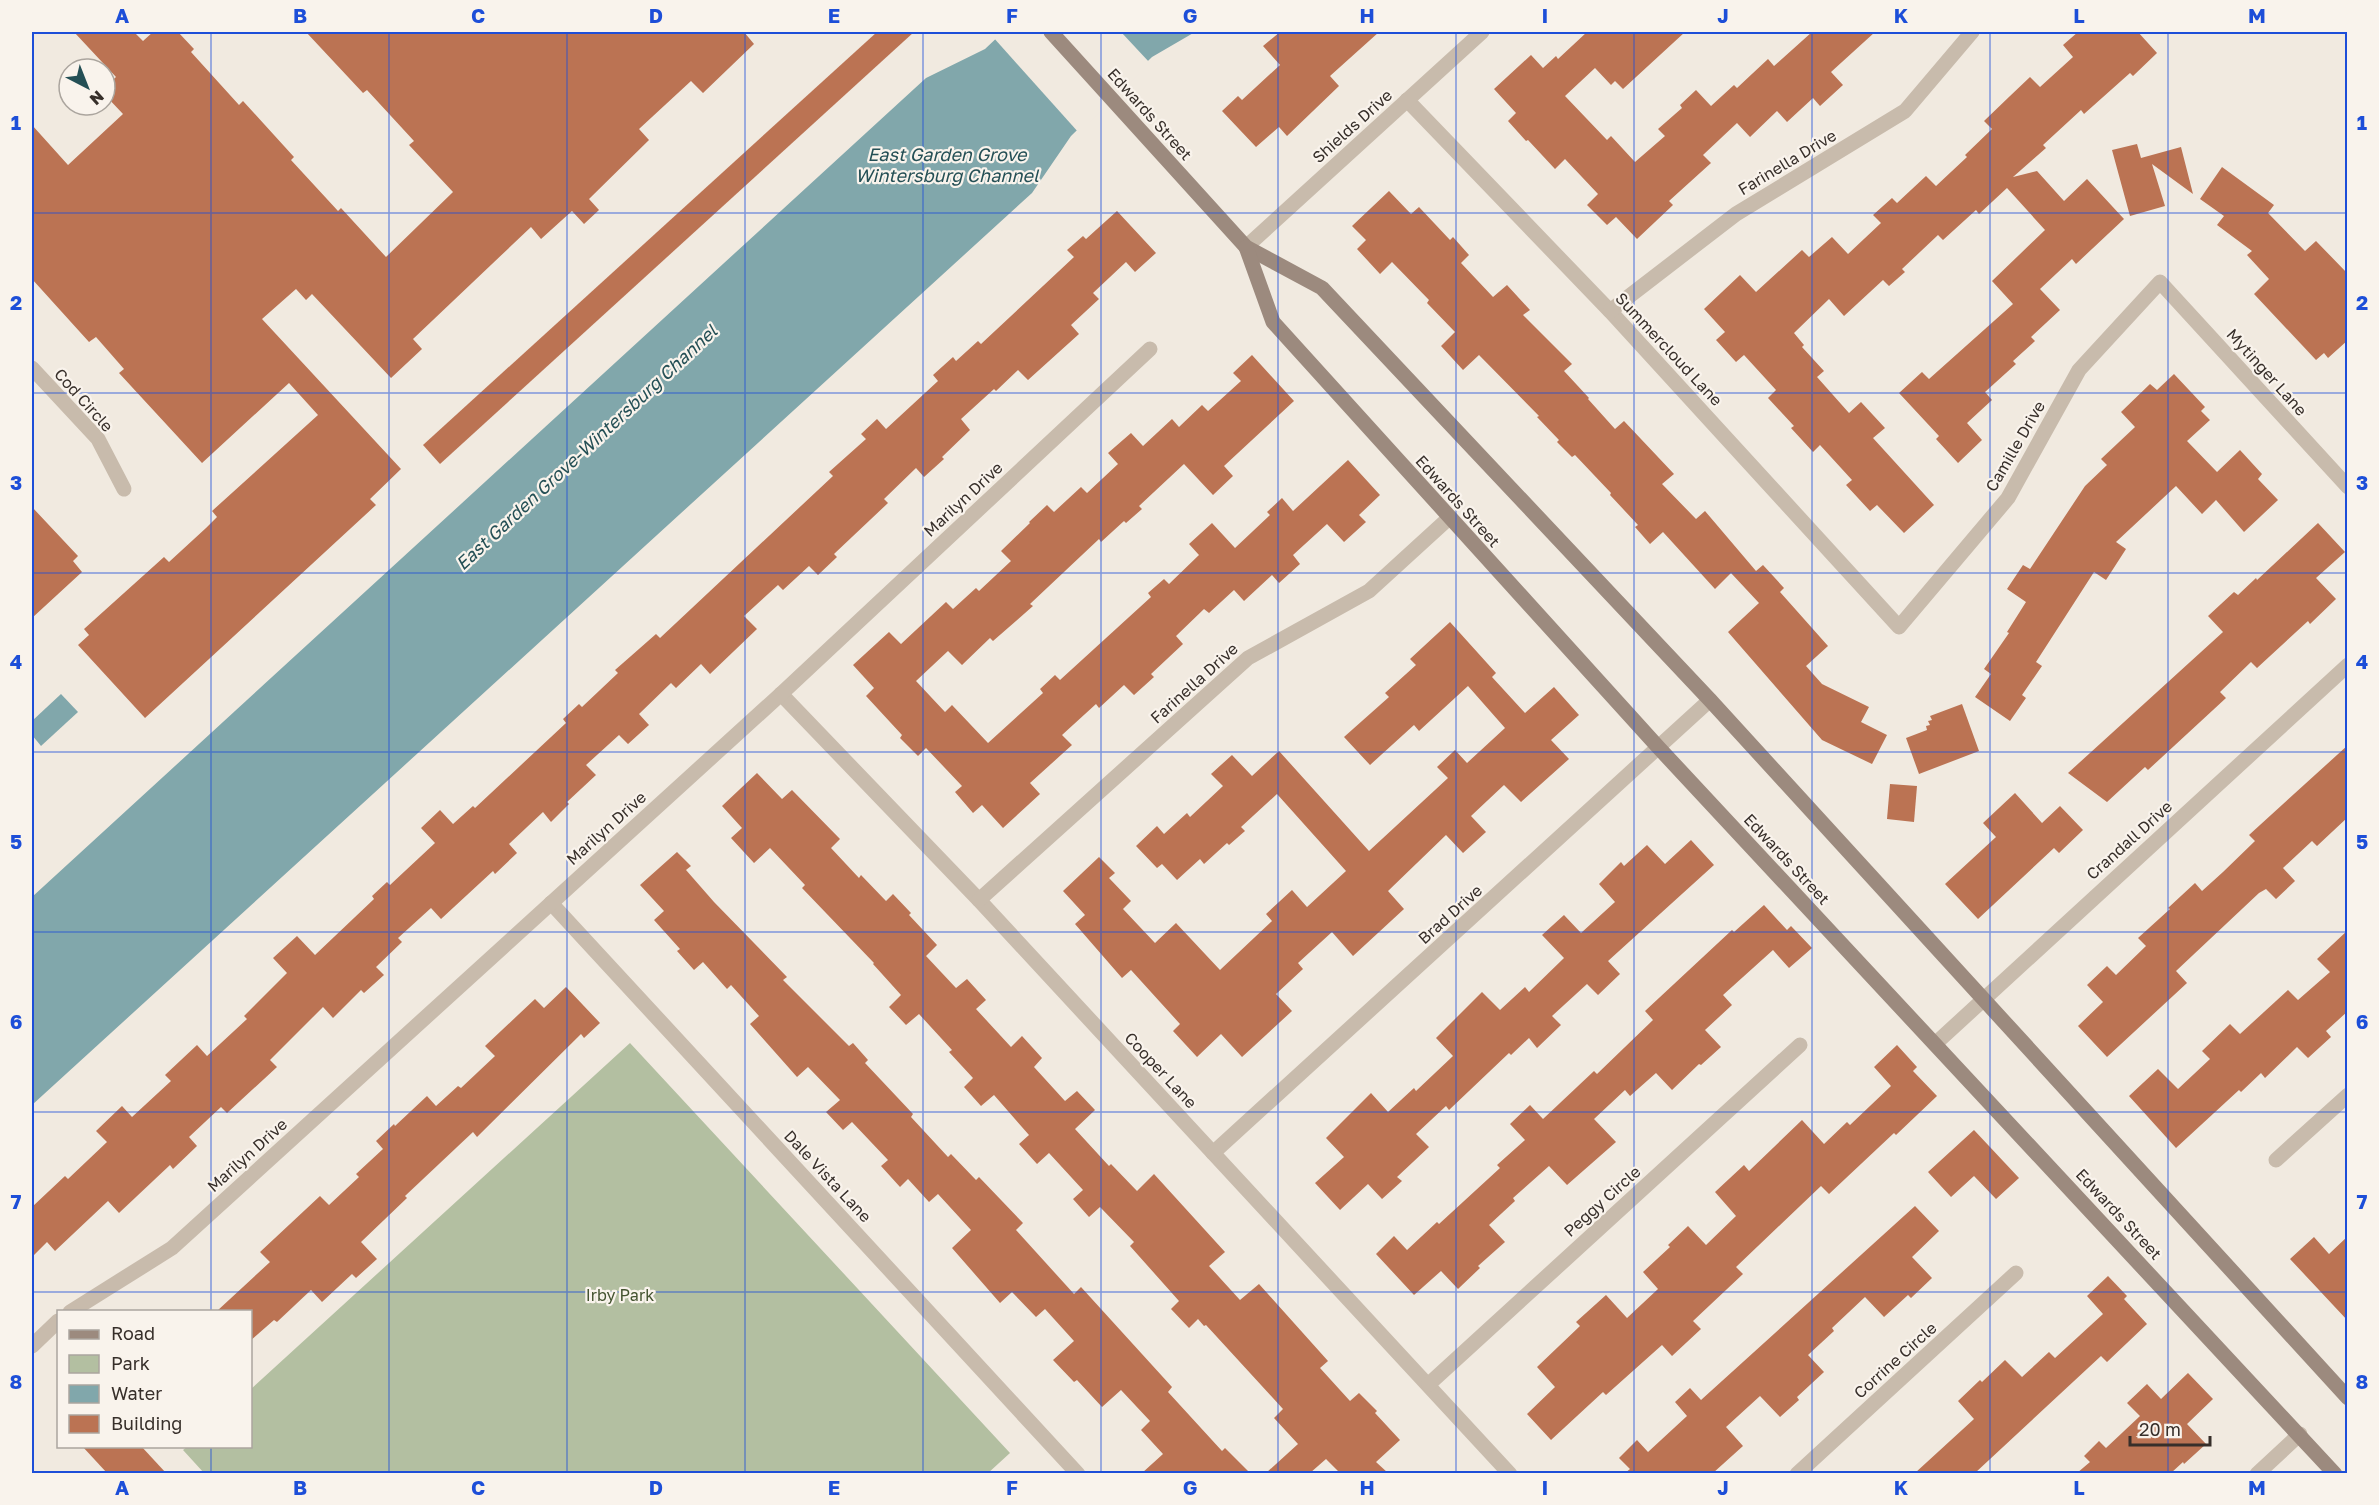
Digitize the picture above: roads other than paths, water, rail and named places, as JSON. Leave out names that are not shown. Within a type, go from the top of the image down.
[{"type":"main road","name":"Edwards Street","points":[[1051,32],[1246,247],[1322,288],[1710,700],[2348,1398]]},
{"type":"main road","name":"Edwards Street","points":[[1246,247],[1273,322],[1659,748],[2335,1473]]},
{"type":"street","name":"Shields Drive","points":[[1246,247],[1482,32]]},
{"type":"street","name":"Farinella Drive","points":[[1610,311],[1736,214],[1905,111],[1972,32]]},
{"type":"street","name":"Summercloud Lane","points":[[1407,100],[1610,311],[1899,627]]},
{"type":"street","name":"Mytinger Lane","points":[[2160,282],[2348,487]]},
{"type":"street","name":"Camille Drive","points":[[1899,627],[2008,498],[2079,370],[2160,282]]},
{"type":"street","name":"Marilyn Drive","points":[[72,1310],[172,1248],[781,694],[1150,349]]},
{"type":"street","name":"Cod Circle","points":[[32,368],[98,440],[124,489]]},
{"type":"street","name":"Farinella Drive","points":[[980,900],[1248,658],[1369,591],[1449,518]]},
{"type":"street","name":"Crandall Drive","points":[[1935,1044],[2348,665]]},
{"type":"street","name":"Cooper Lane","points":[[781,694],[980,900],[1510,1473]]},
{"type":"street","name":"Brad Drive","points":[[1213,1153],[1710,700]]},
{"type":"street","name":"Dale Vista Lane","points":[[551,903],[1078,1473]]},
{"type":"street","name":"Peggy Circle","points":[[1429,1384],[1800,1045]]},
{"type":"street","points":[[2276,1160],[2348,1095]]},
{"type":"street","name":"Corrine Circle","points":[[1797,1473],[2016,1273]]},
{"type":"street","points":[[32,1346],[57,1323]]},
{"type":"street","points":[[2258,1473],[2300,1434]]},
{"type":"water","name":"East Garden Grove Wintersburg Channel","points":[[1003,32],[1195,32],[1152,57],[1071,136],[1032,193],[32,1105],[32,897],[926,78],[985,49]]},
{"type":"water","points":[[61,694],[78,712],[41,746],[32,735],[32,721]]},
{"type":"water label","name":"East Garden Grove-Wintersburg Channel","points":[[586,447]]},
{"type":"park label","name":"Irby Park","points":[[620,1295]]}]
